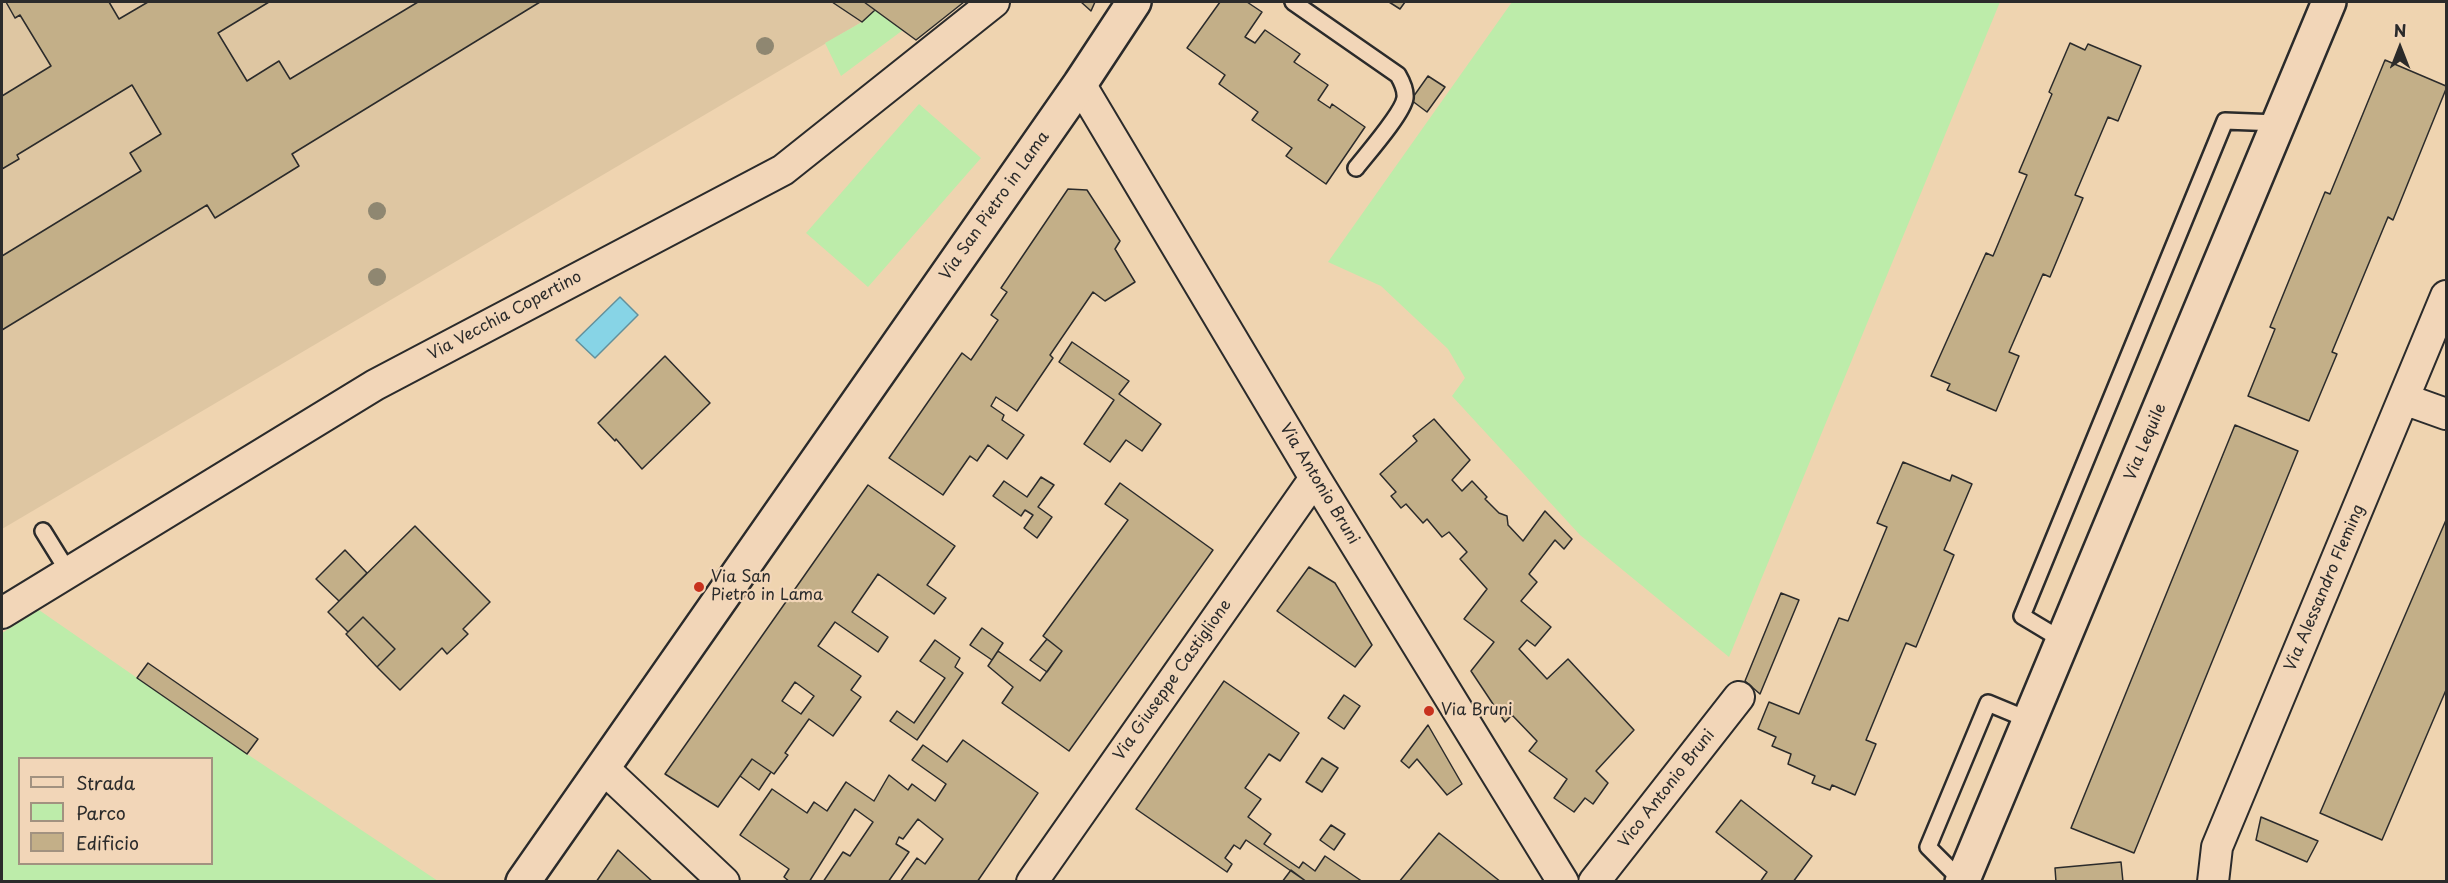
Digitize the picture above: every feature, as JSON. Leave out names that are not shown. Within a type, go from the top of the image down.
[{"type":"main road","name":"Via San Pietro in Lama","points":[[523,882],[1080,84],[1134,2]]},
{"type":"main road","name":"Via Lequile","points":[[1962,881],[2329,2]]},
{"type":"street","name":"Via Vecchia Copertino","points":[[2,613],[375,385],[783,170],[853,117],[994,2]]},
{"type":"street","name":"Via Antonio Bruni","points":[[1080,84],[1315,478],[1563,882]]},
{"type":"street","name":"Via Alessandro Fleming","points":[[2213,882],[2217,847],[2446,296]]},
{"type":"street","points":[[2404,399],[2446,414]]},
{"type":"street","name":"Via Giuseppe Castiglione","points":[[1032,882],[1315,478]]},
{"type":"street","name":"Vico Antonio Bruni","points":[[1594,882],[1739,697]]},
{"type":"street","points":[[602,767],[724,882]]},
{"type":"lane","points":[[1293,2],[1398,75],[1403,85],[1405,98],[1400,109],[1356,168]]},
{"type":"lane","points":[[2062,640],[2022,616],[2225,121],[2278,123]]},
{"type":"lane","points":[[42,531],[69,573]]},
{"type":"lane","points":[[1962,881],[1928,847],[1988,703],[2030,720]]},
{"type":"shaded area","points":[[2,2],[864,2],[875,10],[862,22],[2,529]]},
{"type":"green space","points":[[1512,2],[2000,2],[1729,657],[1580,535],[1452,396],[1465,378],[1448,349],[1381,286],[1328,262]]},
{"type":"green space","points":[[875,10],[903,30],[841,76],[825,43],[862,22]]},
{"type":"green space","points":[[919,104],[981,158],[868,287],[806,233]]},
{"type":"green space","points":[[39,610],[247,754],[438,881],[2,881],[2,633]]},
{"type":"water","points":[[620,297],[638,315],[595,358],[576,340]]},
{"type":"building","points":[[6,2],[109,2],[119,19],[148,2],[269,2],[218,33],[247,81],[279,61],[290,79],[418,2],[540,2],[292,154],[299,166],[215,218],[207,205],[2,330],[2,256],[141,171],[130,153],[161,134],[132,85],[17,155],[19,159],[2,169],[2,96],[51,66],[20,15],[15,18]]},
{"type":"building","points":[[832,2],[864,2],[875,10],[862,22]]},
{"type":"building","points":[[864,2],[964,2],[916,40]]},
{"type":"building","points":[[1081,2],[1095,2],[1091,11]]},
{"type":"building","points":[[1220,2],[1247,2],[1262,12],[1245,37],[1255,43],[1265,30],[1300,54],[1294,62],[1328,85],[1318,100],[1330,108],[1332,104],[1365,127],[1326,184],[1286,156],[1292,148],[1252,120],[1258,112],[1219,84],[1225,75],[1187,48]]},
{"type":"building","points":[[1389,2],[1405,2],[1400,9]]},
{"type":"building","points":[[2070,43],[2085,50],[2088,44],[2141,66],[2118,121],[2108,117],[2075,195],[2083,198],[2050,277],[2043,274],[2009,352],[2019,356],[1996,411],[1947,390],[1950,384],[1931,376],[1986,253],[1993,256],[2027,175],[2019,172],[2052,94],[2049,92]]},
{"type":"building","points":[[2385,60],[2446,86],[2446,89],[2393,220],[2388,217],[2332,352],[2337,354],[2309,421],[2248,396],[2275,329],[2270,327],[2325,192],[2330,194]]},
{"type":"building","points":[[1428,76],[1445,87],[1427,112],[1411,100]]},
{"type":"building","points":[[1068,189],[1087,190],[1120,241],[1115,249],[1135,282],[1105,301],[1093,292],[1050,355],[1053,358],[1017,411],[996,397],[991,406],[1004,415],[1002,420],[1024,435],[1007,459],[988,445],[977,461],[970,456],[943,495],[889,458],[962,353],[971,360],[998,320],[991,315],[1007,292],[1001,288]]},
{"type":"building","points":[[1072,342],[1129,381],[1119,394],[1161,424],[1142,451],[1126,440],[1110,462],[1084,444],[1114,400],[1059,362]]},
{"type":"building","points":[[665,356],[710,403],[642,469],[616,439],[615,441],[598,423]]},
{"type":"building","points":[[1434,419],[1470,460],[1452,480],[1462,491],[1472,481],[1499,513],[1507,516],[1508,525],[1523,541],[1545,511],[1572,539],[1564,549],[1555,540],[1529,574],[1537,582],[1521,601],[1551,627],[1535,646],[1527,640],[1519,649],[1547,679],[1568,659],[1634,730],[1596,771],[1608,783],[1593,804],[1585,798],[1574,812],[1554,798],[1567,779],[1529,751],[1537,741],[1512,715],[1505,722],[1471,671],[1494,642],[1464,619],[1487,589],[1460,559],[1467,552],[1449,532],[1442,537],[1427,519],[1423,523],[1406,504],[1401,508],[1391,496],[1396,492],[1380,474],[1417,441],[1413,436]]},
{"type":"building","points":[[2235,425],[2298,451],[2134,853],[2071,828]]},
{"type":"building","points":[[1903,462],[1950,481],[1952,475],[1972,484],[1944,550],[1954,555],[1916,647],[1906,643],[1866,740],[1876,744],[1855,795],[1832,785],[1830,790],[1812,783],[1815,776],[1788,764],[1791,754],[1772,746],[1776,737],[1758,729],[1769,702],[1799,714],[1839,618],[1848,621],[1887,527],[1877,523]]},
{"type":"building","points":[[1041,477],[1054,485],[1038,507],[1052,517],[1037,538],[1024,528],[1033,515],[1025,510],[1021,516],[993,496],[1004,481],[1027,497]]},
{"type":"building","points":[[1120,483],[1213,550],[1069,751],[1002,703],[1013,687],[988,666],[998,651],[1040,681],[1062,651],[1043,636],[1128,520],[1105,504]]},
{"type":"building","points":[[868,485],[955,546],[927,585],[946,598],[934,614],[878,574],[852,612],[888,637],[878,652],[835,622],[818,646],[861,676],[851,690],[861,697],[833,736],[809,719],[785,753],[788,755],[774,774],[752,759],[718,807],[665,774]],"holes":[[[795,682],[814,696],[801,714],[782,701]]]},
{"type":"building","points":[[2446,520],[2446,690],[2382,840],[2320,813]]},
{"type":"building","points":[[415,526],[490,602],[463,629],[468,634],[447,654],[442,648],[400,690],[377,667],[395,649],[363,617],[348,632],[328,612]]},
{"type":"building","points":[[345,550],[367,573],[339,601],[316,579]]},
{"type":"building","points":[[1309,567],[1335,583],[1372,645],[1355,667],[1277,611]]},
{"type":"building","points":[[1781,593],[1799,600],[1760,694],[1745,681]]},
{"type":"building","points":[[363,617],[395,649],[377,667],[346,634]]},
{"type":"building","points":[[982,628],[1003,643],[992,660],[970,645]]},
{"type":"building","points":[[1047,639],[1062,651],[1047,672],[1030,660]]},
{"type":"building","points":[[935,640],[960,658],[955,667],[963,673],[917,740],[890,721],[897,711],[914,723],[945,678],[920,661]]},
{"type":"building","points":[[148,663],[258,739],[247,754],[137,678]]},
{"type":"building","points":[[1224,681],[1299,733],[1280,761],[1269,754],[1245,788],[1261,799],[1248,817],[1271,834],[1264,844],[1299,868],[1303,862],[1315,871],[1325,856],[1363,882],[1307,882],[1246,840],[1240,849],[1234,845],[1225,858],[1232,864],[1227,872],[1136,809]]},
{"type":"building","points":[[1344,695],[1360,706],[1344,729],[1328,718]]},
{"type":"building","points":[[1428,725],[1462,784],[1447,795],[1417,759],[1409,768],[1401,761]]},
{"type":"building","points":[[963,740],[1038,793],[977,882],[900,882],[917,858],[925,864],[943,839],[918,819],[903,839],[899,837],[896,844],[909,852],[888,882],[823,882],[843,852],[850,856],[873,822],[855,809],[809,882],[790,882],[784,877],[789,869],[740,835],[772,789],[807,813],[814,802],[827,811],[846,782],[874,801],[889,775],[908,790],[912,784],[935,801],[946,784],[912,760],[923,745],[947,762]]},
{"type":"building","points":[[1322,758],[1338,768],[1322,792],[1306,782]]},
{"type":"building","points":[[752,759],[771,772],[759,790],[740,776]]},
{"type":"building","points":[[1741,800],[1812,856],[1793,882],[1760,882],[1767,872],[1716,832]]},
{"type":"building","points":[[2261,817],[2318,841],[2307,862],[2256,840]]},
{"type":"building","points":[[1331,825],[1345,834],[1334,850],[1320,840]]},
{"type":"building","points":[[1439,833],[1501,882],[1399,882]]},
{"type":"building","points":[[618,850],[653,882],[596,882]]},
{"type":"building","points":[[2121,862],[2123,882],[2056,882],[2055,868]]},
{"type":"building","points":[[1291,870],[1307,882],[1282,882]]},
{"type":"place","name":"Via San Pietro in Lama","points":[[699,587]]},
{"type":"place","name":"Via Bruni","points":[[1429,711]]}]
